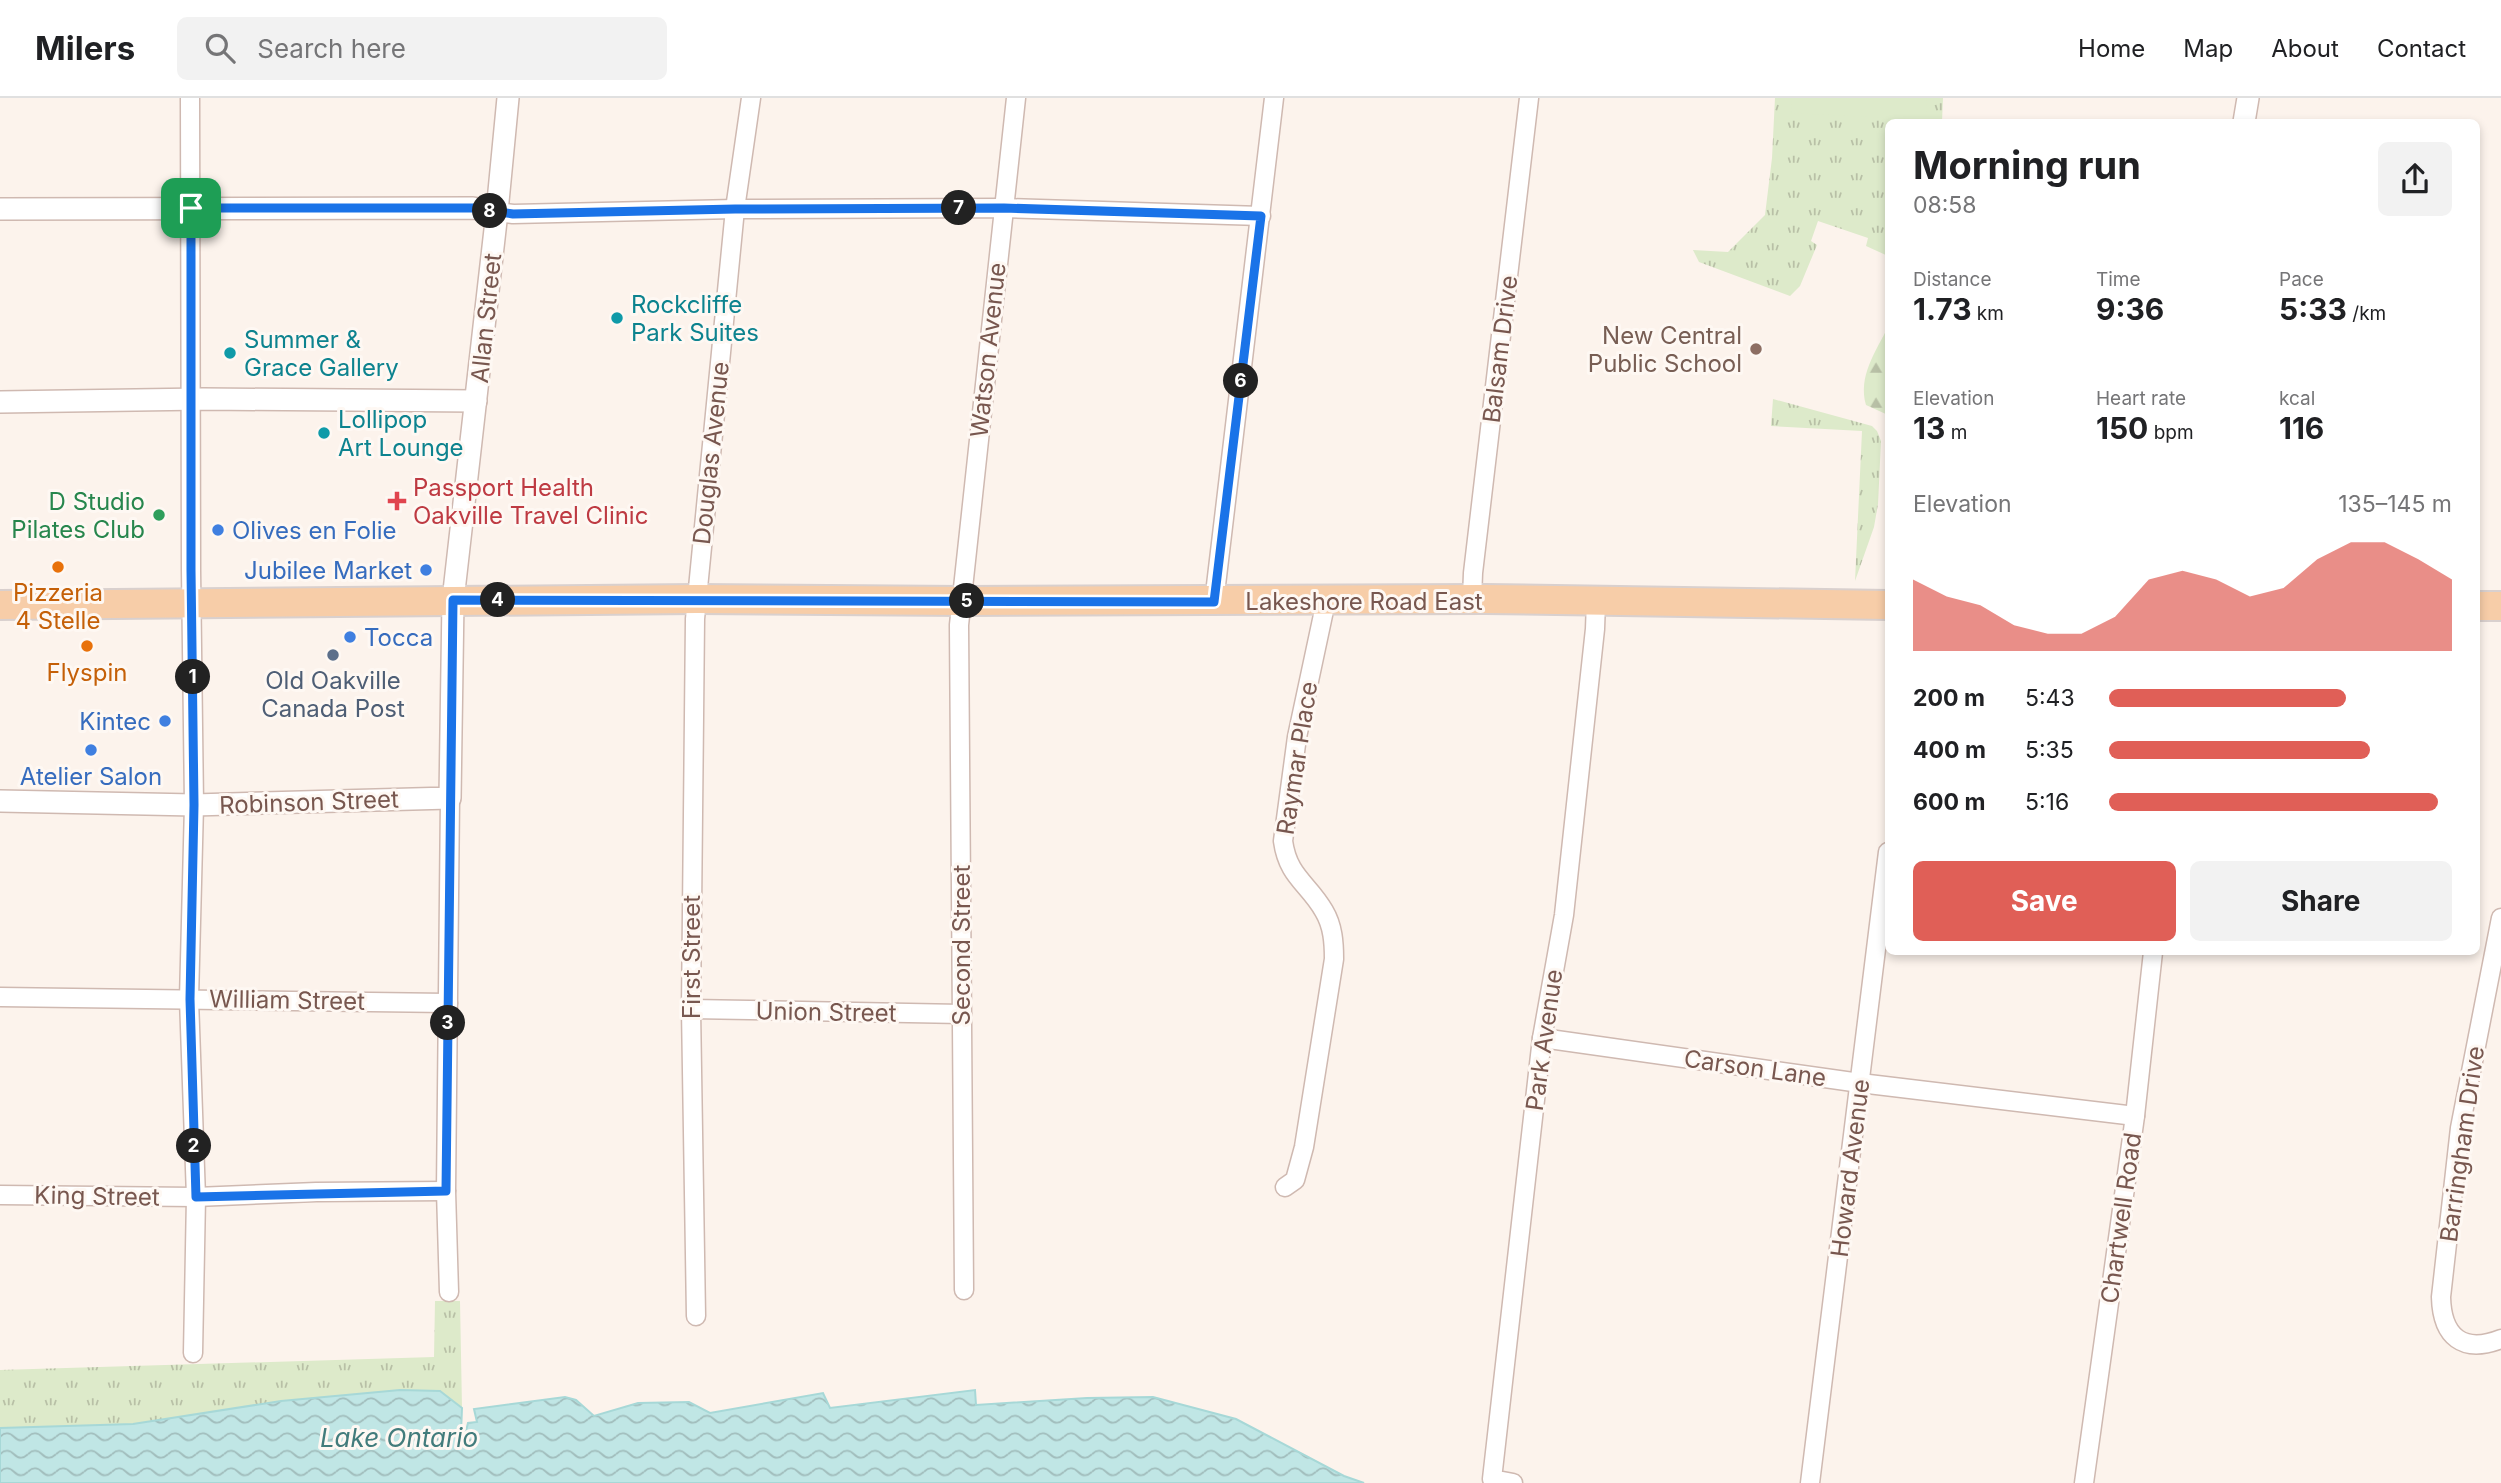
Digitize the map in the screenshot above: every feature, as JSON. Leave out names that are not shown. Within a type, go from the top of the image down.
[{"type":"main road","name":"Lakeshore Road East","points":[[0,605],[696,598],[1214,602],[1472,599],[1885,605]]},
{"type":"main road","points":[[2480,606],[2501,606]]},
{"type":"street","points":[[190,98],[194,805],[190,999],[196,1197],[193,1353]]},
{"type":"street","name":"Allan Street","points":[[449,1292],[446,1191],[453,600],[508,98]]},
{"type":"street","name":"Douglas Avenue","points":[[696,598],[735,209],[751,98]]},
{"type":"street","name":"Watson Avenue","points":[[962,601],[1016,98]]},
{"type":"street","points":[[1214,602],[1274,98]]},
{"type":"street","name":"Balsam Drive","points":[[1472,599],[1529,98]]},
{"type":"street","points":[[2244,119],[2248,98]]},
{"type":"street","points":[[0,209],[473,208],[513,214],[735,209],[1004,208],[1261,216]]},
{"type":"street","points":[[0,402],[192,399],[476,401]]},
{"type":"street","name":"First Street","points":[[696,598],[691,1009],[696,1316]]},
{"type":"street","name":"Second Street","points":[[962,601],[959,625],[964,1290]]},
{"type":"street","name":"Raymar Place","points":[[1285,1187],[1295,1180],[1304,1147],[1334,960],[1334,938],[1325,912],[1285,858],[1283,841],[1297,737],[1326,601]]},
{"type":"street","name":"Park Avenue","points":[[1513,1483],[1493,1479],[1542,1038],[1564,915],[1597,601]]},
{"type":"street","name":"Robinson Street","points":[[0,801],[194,805],[450,798]]},
{"type":"street","name":"Howard Avenue","points":[[1810,1483],[1885,877]]},
{"type":"street","name":"Barringham Drive","points":[[2501,918],[2460,1128],[2441,1297],[2441,1312],[2453,1338],[2466,1344],[2481,1346],[2501,1339]]},
{"type":"street","name":"Chartwell Road","points":[[2084,1483],[2135,1116],[2153,955]]},
{"type":"street","name":"William Street","points":[[0,997],[448,1003]]},
{"type":"street","name":"Union Street","points":[[691,1009],[962,1014]]},
{"type":"street","name":"Carson Lane","points":[[1542,1038],[1860,1083],[2135,1116]]},
{"type":"street","name":"King Street","points":[[0,1195],[196,1197],[446,1191]]},
{"type":"green space","points":[[1775,98],[1943,98],[1942,119],[1885,119],[1885,255],[1866,246],[1868,238],[1818,221],[1811,241],[1817,245],[1800,286],[1790,296],[1699,262],[1693,250],[1728,252],[1765,215],[1772,158]]},
{"type":"green space","points":[[1792,98],[1927,98],[1926,119],[1791,113]]},
{"type":"green space","points":[[1885,333],[1885,414],[1866,405],[1864,384],[1873,355]]},
{"type":"green space","points":[[1773,399],[1872,426],[1877,431],[1881,441],[1878,504],[1874,527],[1855,581],[1862,431],[1771,426]]},
{"type":"green space","points":[[435,1301],[460,1301],[462,1408],[440,1391],[400,1390],[281,1401],[133,1424],[0,1428],[0,1370],[434,1357]]},
{"type":"water","name":"Lake Ontario","points":[[400,1390],[440,1391],[462,1408],[461,1433],[466,1431],[468,1423],[477,1422],[474,1409],[565,1397],[576,1400],[594,1416],[638,1403],[689,1402],[710,1413],[823,1393],[830,1408],[975,1390],[976,1405],[1153,1397],[1236,1419],[1344,1476],[1364,1483],[0,1483],[0,1428],[133,1424],[281,1401]]},
{"type":"place","name":"Rockcliffe Park Suites","points":[[617,318]]},
{"type":"place","name":"New Central Public School","points":[[1756,349]]},
{"type":"place","name":"Summer & Grace Gallery","points":[[230,353]]},
{"type":"place","name":"Lollipop Art Lounge","points":[[324,433]]},
{"type":"place","name":"Passport Health Oakville Travel Clinic","points":[[397,501]]},
{"type":"place","name":"D Studio Pilates Club","points":[[159,515]]},
{"type":"place","name":"Olives en Folie","points":[[218,530]]},
{"type":"place","name":"Pizzeria 4 Stelle","points":[[58,567]]},
{"type":"place","name":"Jubilee Market","points":[[426,570]]},
{"type":"place","name":"Tocca","points":[[350,637]]},
{"type":"place","name":"Flyspin","points":[[87,646]]},
{"type":"place","name":"Old Oakville Canada Post","points":[[333,655]]},
{"type":"place","name":"Kintec","points":[[165,721]]},
{"type":"place","name":"Atelier Salon","points":[[91,750]]},
{"type":"route","points":[[191,208],[473,208],[513,214],[735,209],[1004,208],[1261,216],[1214,602],[696,598],[453,600],[446,1191],[316,1192],[196,1197],[190,999],[194,805],[191,208]]}]
